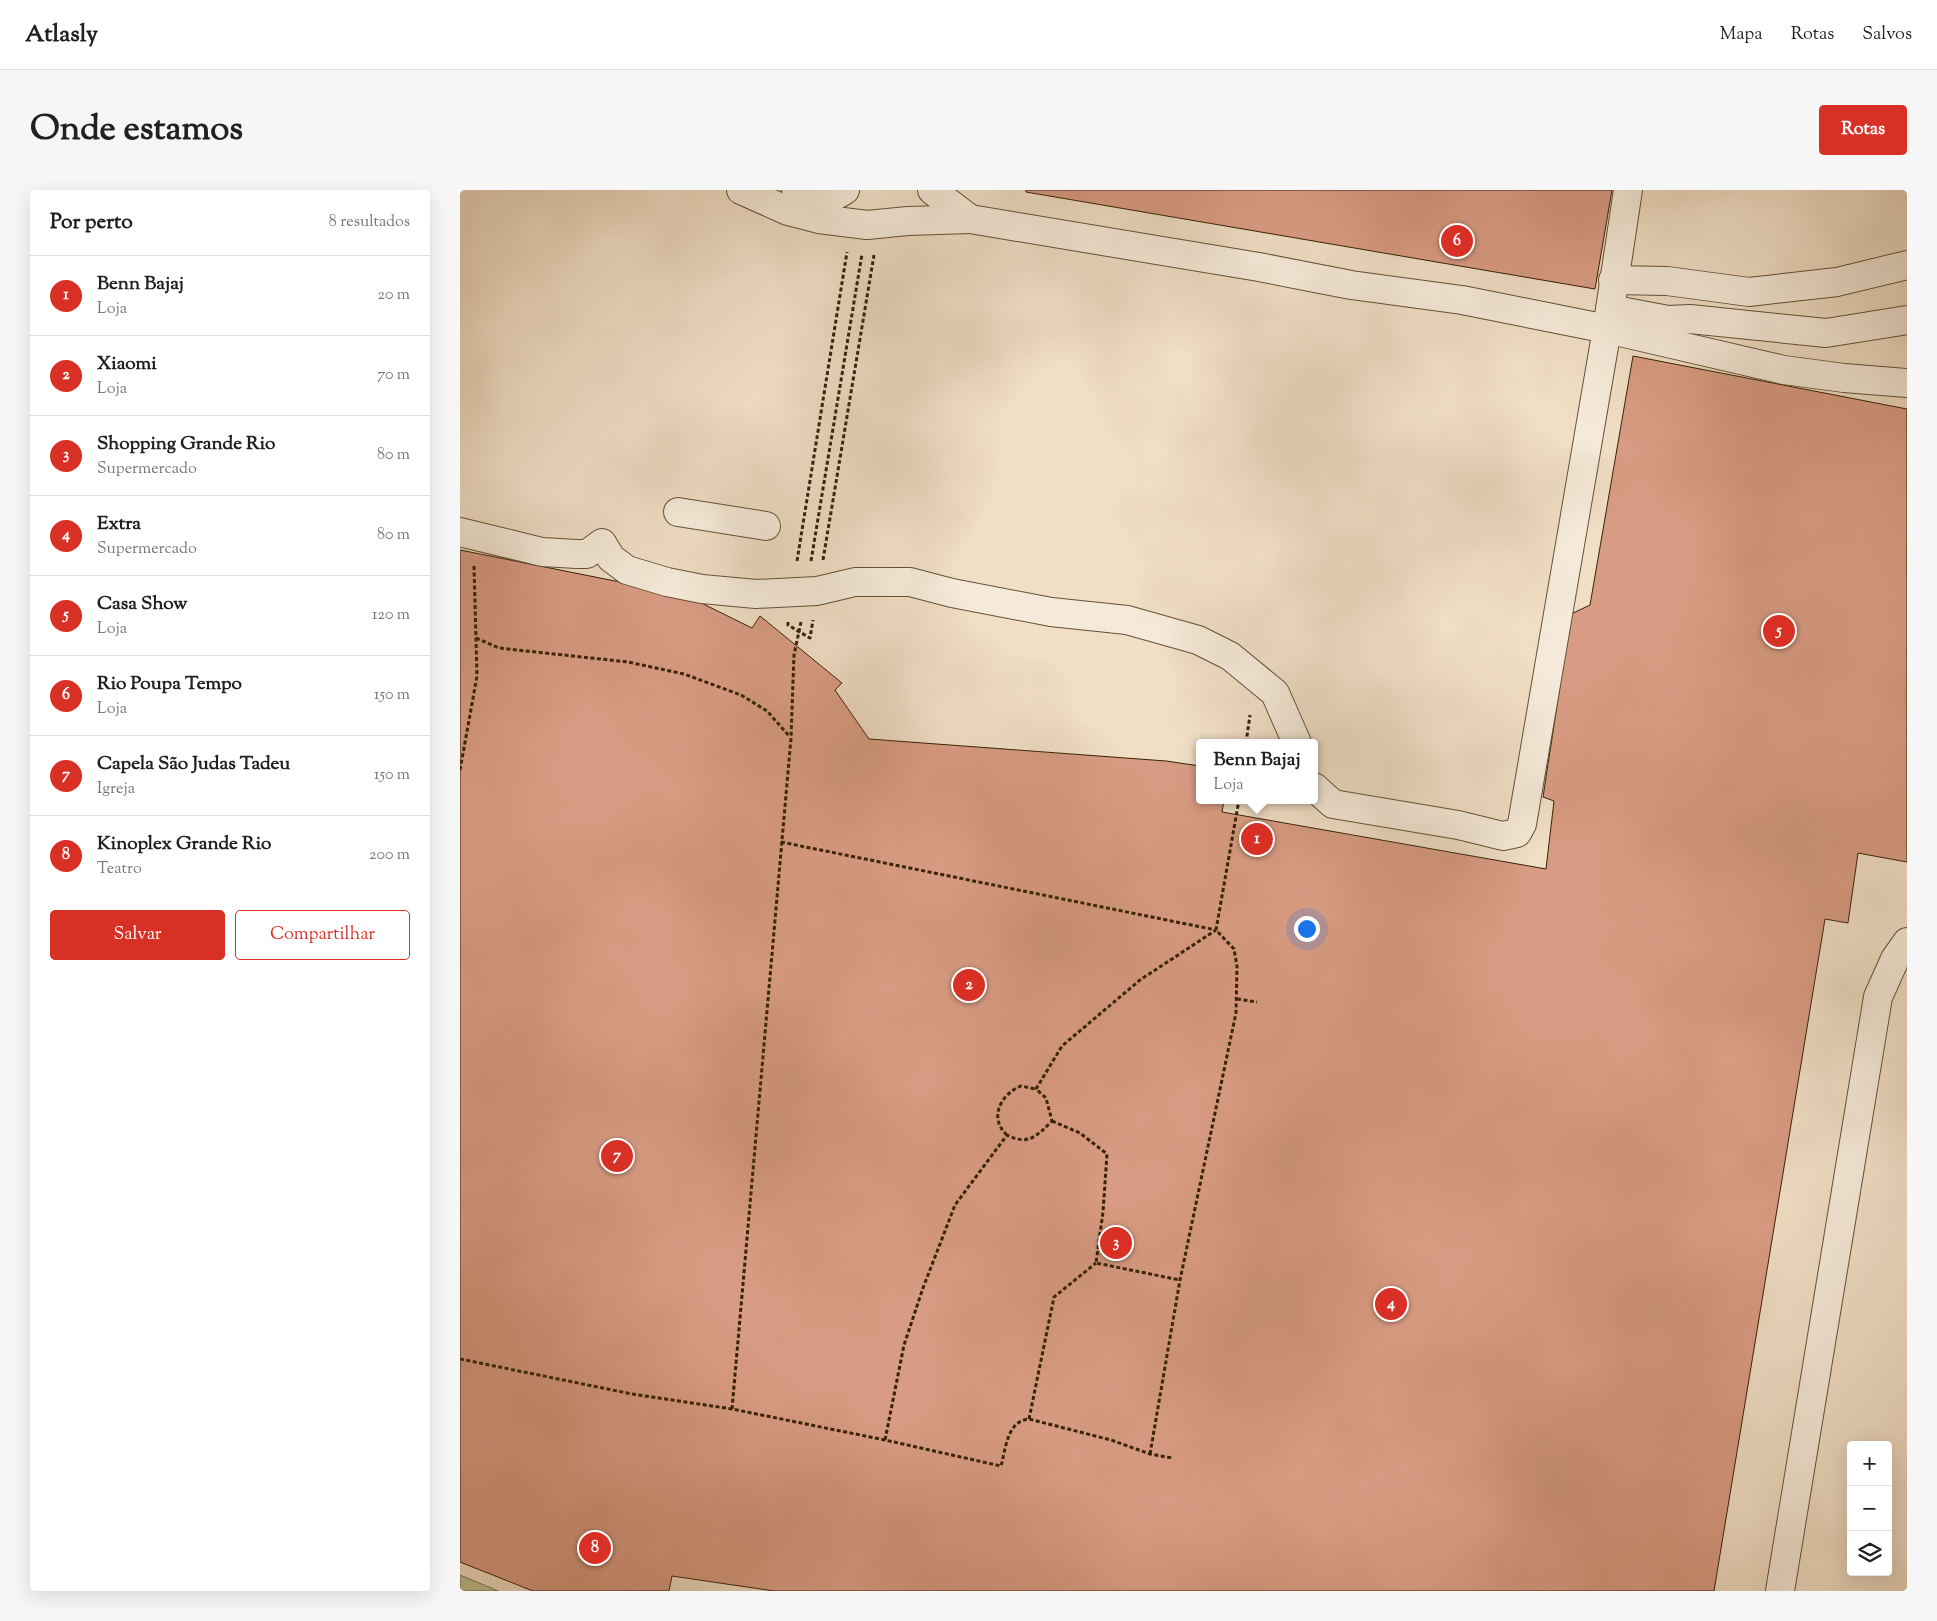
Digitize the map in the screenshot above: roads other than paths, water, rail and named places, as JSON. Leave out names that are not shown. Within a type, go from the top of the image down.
[{"type":"lane","points":[[741,190],[788,211],[819,219],[869,224],[970,219],[1351,284],[1609,319],[1690,319],[1826,333],[1907,320]]},
{"type":"lane","points":[[796,190],[828,200],[845,190]]},
{"type":"lane","points":[[932,190],[970,219]]},
{"type":"lane","points":[[1318,791],[1333,804],[1458,826],[1503,836],[1517,833],[1522,824],[1609,319],[1613,280],[1628,190]]},
{"type":"lane","points":[[1613,280],[1667,281],[1749,292],[1838,282],[1907,265]]},
{"type":"lane","points":[[1609,319],[1784,370],[1844,378],[1907,383]]},
{"type":"lane","points":[[678,512],[766,526]]},
{"type":"lane","points":[[466,534],[542,552],[587,554],[602,543],[611,558],[627,570],[667,582],[702,589],[756,594],[805,591],[855,582],[910,582],[952,593],[1051,612],[1127,620],[1198,640],[1230,656],[1275,693],[1295,739]]},
{"type":"lane","points":[[1780,1591],[1878,997],[1895,959],[1907,942]]},
{"type":"place","name":"Rio Poupa Tempo","points":[[1457,241]]},
{"type":"place","name":"Casa Show","points":[[1779,631]]},
{"type":"place","name":"Benn Bajaj","points":[[1257,839]]},
{"type":"place","name":"Xiaomi","points":[[969,985]]},
{"type":"place","name":"Capela São Judas Tadeu","points":[[617,1156]]},
{"type":"place","name":"Shopping Grande Rio","points":[[1116,1243]]},
{"type":"place","name":"Extra","points":[[1391,1304]]},
{"type":"place","name":"Kinoplex Grande Rio","points":[[595,1548]]}]
